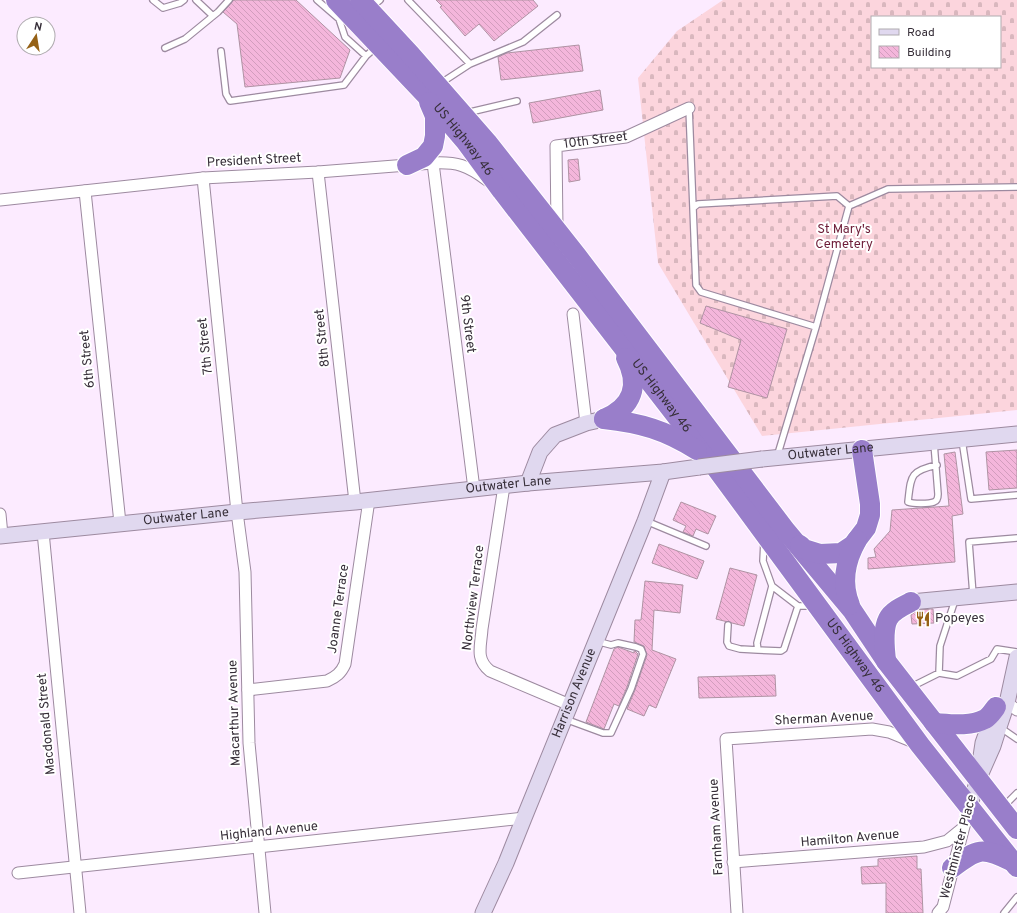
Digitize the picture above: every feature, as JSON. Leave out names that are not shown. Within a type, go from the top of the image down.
[{"type":"highway","name":"US Highway 46","points":[[336,0],[372,50],[431,90],[462,114],[487,142],[557,231],[786,531],[852,610],[886,661],[907,689],[1017,828]]},
{"type":"highway","name":"US Highway 46","points":[[370,3],[466,142],[615,338],[704,462],[766,535],[920,745],[1014,864]]},
{"type":"highway","points":[[407,165],[424,157],[433,146],[435,136],[435,116],[431,90]]},
{"type":"highway","points":[[595,421],[614,414],[623,407],[629,399],[632,390],[634,379],[631,368],[615,338]]},
{"type":"highway","points":[[595,421],[628,421],[655,428],[677,438],[704,462]]},
{"type":"highway","points":[[852,610],[846,591],[845,571],[850,553],[866,528],[870,515],[870,504],[862,450]]},
{"type":"highway","points":[[786,531],[804,549],[820,554],[841,553],[849,548],[858,539]]},
{"type":"highway","points":[[886,661],[884,635],[888,619],[895,610],[911,602]]},
{"type":"highway","points":[[934,723],[974,723],[987,719],[1007,707]]},
{"type":"highway","points":[[952,868],[969,856],[983,851],[993,852],[1014,864]]},
{"type":"street","name":"10th Street","points":[[557,231],[556,146],[626,137],[689,108]]},
{"type":"street","name":"President Street","points":[[0,200],[203,178],[318,172],[451,162],[464,166],[480,174],[502,191]]},
{"type":"street","name":"9th Street","points":[[433,163],[474,489]]},
{"type":"street","name":"8th Street","points":[[318,172],[362,501]]},
{"type":"street","name":"7th Street","points":[[203,178],[237,512]]},
{"type":"street","name":"6th Street","points":[[85,191],[120,523]]},
{"type":"street","points":[[528,483],[540,452],[555,435],[595,421],[573,314]]},
{"type":"street","name":"Outwater Lane","points":[[1,536],[120,523],[362,501],[528,483],[664,472],[704,462],[769,459],[1017,434]]},
{"type":"street","name":"Harrison Avenue","points":[[483,913],[506,863],[646,521],[664,472]]},
{"type":"street","name":"Northview Terrace","points":[[504,486],[482,629],[480,652],[481,660],[484,666],[490,671],[567,712]]},
{"type":"street","name":"Joanne Terrace","points":[[248,690],[327,681],[336,677],[342,672],[345,664],[362,501]]},
{"type":"street","name":"Macarthur Avenue","points":[[237,512],[245,572],[249,743],[252,791],[265,913]]},
{"type":"street","points":[[0,514],[1,536]]},
{"type":"street","name":"Macdonald Street","points":[[43,532],[80,913]]},
{"type":"street","points":[[911,602],[1017,592]]},
{"type":"street","name":"Westminster Place","points":[[942,911],[969,806],[1007,707],[1015,663]]},
{"type":"street","name":"Westminster Place","points":[[978,780],[983,743],[1007,707]]},
{"type":"street","name":"Sherman Avenue","points":[[726,739],[872,729],[889,732],[920,745]]},
{"type":"street","name":"Farnham Avenue","points":[[726,739],[737,913]]},
{"type":"street","name":"Highland Avenue","points":[[18,873],[524,818]]},
{"type":"street","name":"Hamilton Avenue","points":[[733,862],[924,847],[947,841],[963,828]]},
{"type":"lane","points":[[153,0],[163,8],[180,3],[184,0]]},
{"type":"lane","points":[[196,0],[213,16]]},
{"type":"lane","points":[[165,48],[185,39],[213,16],[229,0]]},
{"type":"lane","points":[[221,51],[226,94],[230,101],[344,85],[372,50],[346,37],[340,19],[317,0]]},
{"type":"lane","points":[[408,0],[470,64]]},
{"type":"lane","points":[[431,90],[470,64],[523,42],[557,15]]},
{"type":"lane","points":[[462,114],[517,101]]},
{"type":"lane","points":[[689,108],[696,285],[701,292],[816,327]]},
{"type":"lane","points":[[849,206],[888,189],[1017,187]]},
{"type":"lane","points":[[693,208],[698,204],[837,196],[849,206]]},
{"type":"lane","points":[[769,459],[816,327],[849,206]]},
{"type":"lane","points":[[962,440],[971,499],[1017,495]]},
{"type":"lane","points":[[934,443],[936,465],[938,494],[937,499],[934,502],[912,504],[908,502],[910,479],[916,472],[936,465]]},
{"type":"lane","points":[[646,521],[706,546]]},
{"type":"lane","points":[[766,535],[762,558],[772,586],[798,606],[818,606]]},
{"type":"lane","points":[[973,596],[969,542],[1017,538]]},
{"type":"lane","points":[[758,650],[757,643],[772,586]]},
{"type":"lane","points":[[939,673],[940,646],[956,597]]},
{"type":"lane","points":[[728,625],[727,642],[729,646],[740,649],[781,651],[784,649],[798,606]]},
{"type":"lane","points":[[567,712],[603,733],[611,733],[631,689],[643,654],[641,649],[618,643],[611,644],[596,641]]},
{"type":"lane","points":[[907,689],[939,673],[957,676],[991,659],[997,650],[1017,652]]},
{"type":"lane","points":[[999,727],[1017,739]]},
{"type":"lane","points":[[1001,809],[1017,793]]},
{"type":"lane","points":[[1004,912],[1017,897]]},
{"type":"green space","name":"St Mary's Cemetery","points":[[723,0],[1017,0],[1017,410],[762,436],[658,263],[638,78],[677,31]]},
{"type":"building","points":[[234,0],[296,0],[350,50],[340,78],[245,87],[237,24],[223,12]]},
{"type":"building","points":[[436,0],[533,0],[538,6],[494,41],[479,24],[465,36],[440,7],[442,6]]},
{"type":"building","points":[[579,45],[583,71],[501,80],[498,57],[507,53]]},
{"type":"building","points":[[600,90],[603,110],[533,123],[529,103]]},
{"type":"building","points":[[578,159],[580,180],[569,182],[568,160]]},
{"type":"building","points":[[706,306],[787,329],[767,398],[728,387],[741,340],[700,323]]},
{"type":"building","points":[[1017,450],[1017,488],[989,490],[986,452]]},
{"type":"building","points":[[955,452],[963,514],[952,516],[955,562],[868,569],[868,558],[876,557],[874,549],[890,531],[892,510],[949,506],[944,454]]},
{"type":"building","points":[[681,502],[716,516],[708,534],[696,529],[693,536],[683,532],[686,526],[673,520]]},
{"type":"building","points":[[659,544],[704,561],[697,579],[652,563]]},
{"type":"building","points":[[730,568],[757,575],[744,626],[716,619]]},
{"type":"building","points":[[645,581],[683,585],[680,613],[654,610],[652,650],[676,659],[656,708],[649,705],[644,716],[627,709],[647,655],[644,646],[634,642],[635,620],[641,620]]},
{"type":"building","name":"Popeyes","points":[[933,609],[934,623],[912,624],[911,615],[918,610]]},
{"type":"building","points":[[618,647],[634,653],[635,651],[638,654],[619,706],[614,704],[604,729],[586,722],[614,649]]},
{"type":"building","points":[[775,675],[776,696],[699,698],[698,677]]},
{"type":"building","points":[[917,856],[917,869],[921,869],[923,913],[886,913],[886,883],[862,884],[861,867],[878,866],[878,859]]},
{"type":"place","name":"Popeyes","points":[[923,619]]}]
